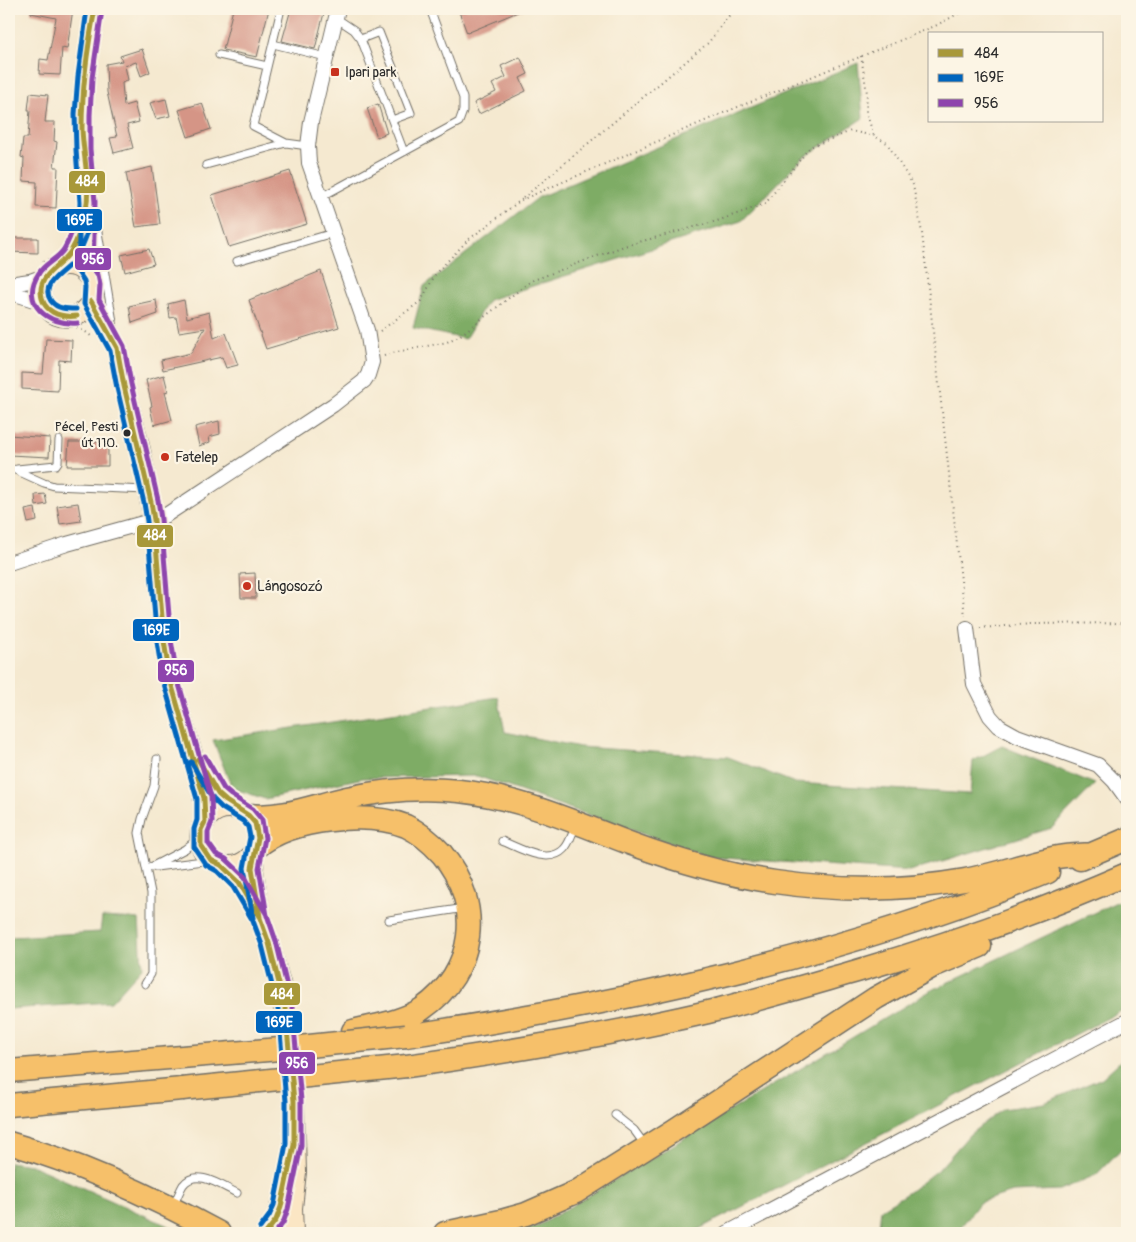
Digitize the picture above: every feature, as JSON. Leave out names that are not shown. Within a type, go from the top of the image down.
[{"type":"highway","points":[[242,812],[260,816],[283,814],[366,794],[408,790],[459,791],[509,799],[548,810],[634,845],[711,868],[775,882],[868,888],[966,880],[1059,857],[1092,854]]},
{"type":"highway","points":[[255,850],[274,835],[322,821],[360,818],[390,821],[406,826],[420,834],[437,849],[458,877],[468,907],[469,924],[466,948],[457,971],[448,986],[428,1005],[404,1018],[280,1049]]},
{"type":"highway","points":[[9,1071],[280,1049],[406,1036],[579,1008],[750,970],[895,928],[972,901],[1127,839]]},
{"type":"highway","points":[[9,1104],[182,1089],[407,1066],[569,1041],[708,1012],[892,960],[1015,918],[1127,874]]},
{"type":"highway","points":[[445,1233],[526,1214],[576,1192],[647,1148],[876,998],[934,965],[984,944],[1015,918]]},
{"type":"highway","points":[[9,1143],[68,1162],[219,1233]]},
{"type":"main road","points":[[85,271],[88,202],[82,116],[84,77],[95,9]]},
{"type":"main road","points":[[49,269],[69,264],[85,271],[91,278],[94,287],[91,301],[84,312],[68,317],[45,312],[41,291],[42,282],[49,269],[73,247],[80,232],[88,202]]},
{"type":"main road","points":[[91,301],[115,352],[148,490],[154,520],[164,641],[174,696],[189,742],[205,808],[202,829],[204,851],[239,882],[260,918],[269,943],[285,1008],[294,1101],[296,1172],[292,1208],[293,1233]]},
{"type":"main road","points":[[76,316],[90,324],[115,352]]},
{"type":"main road","points":[[189,742],[218,793],[242,812],[258,831],[253,870],[260,918]]},
{"type":"main road","points":[[202,829],[208,817],[218,810],[242,812]]},
{"type":"main road","points":[[216,862],[234,866],[242,863],[255,850]]},
{"type":"main road","points":[[267,1233],[276,1220],[281,1207],[294,1145]]},
{"type":"main road","points":[[267,1233],[276,1231],[288,1233]]},
{"type":"street","points":[[9,564],[67,544],[166,515],[333,405],[364,381],[368,375],[372,362],[369,339],[309,164],[308,146],[326,57],[337,14]]},
{"type":"street","points":[[9,284],[30,281],[49,269]]},
{"type":"street","points":[[9,292],[37,300],[45,312]]},
{"type":"street","points":[[967,628],[974,684],[990,716],[999,726],[1017,736],[1098,765],[1114,781],[1127,799]]},
{"type":"street","points":[[727,1233],[1127,1021]]},
{"type":"lane","points":[[281,9],[253,126],[286,143],[308,146]]},
{"type":"lane","points":[[321,197],[459,122],[463,111],[463,98],[430,9]]},
{"type":"lane","points":[[337,14],[361,39],[404,152]]},
{"type":"lane","points":[[361,39],[379,32],[411,113],[392,120]]},
{"type":"lane","points":[[273,44],[326,57]]},
{"type":"lane","points":[[219,56],[267,66]]},
{"type":"lane","points":[[206,165],[286,143]]},
{"type":"lane","points":[[88,202],[96,219],[115,352]]},
{"type":"lane","points":[[237,261],[333,233]]},
{"type":"lane","points":[[11,469],[56,465],[58,462],[59,440]]},
{"type":"lane","points":[[11,469],[54,486],[148,490]]},
{"type":"lane","points":[[145,984],[151,974],[152,960],[151,893],[150,868],[141,850],[139,833],[154,786],[156,759]]},
{"type":"lane","points":[[502,841],[538,855],[555,855],[560,853],[567,845],[577,822]]},
{"type":"lane","points":[[150,868],[185,849],[202,829]]},
{"type":"lane","points":[[150,868],[216,862]]},
{"type":"lane","points":[[389,920],[468,907]]},
{"type":"lane","points":[[615,1115],[634,1130],[647,1148]]},
{"type":"lane","points":[[172,1210],[182,1187],[187,1181],[194,1178],[207,1179],[237,1193]]},
{"type":"path","points":[[369,339],[421,300],[436,273],[468,240],[522,200],[708,43],[734,9]]},
{"type":"path","points":[[522,200],[676,133],[935,26],[967,9]]},
{"type":"path","points":[[861,56],[867,93],[866,112],[874,136]]},
{"type":"path","points":[[372,362],[392,353],[447,342],[462,334],[532,281],[624,246],[717,221],[765,204],[810,147],[851,131],[874,136],[887,143],[913,185],[917,204],[927,272],[967,628],[1031,624],[1127,623]]},
{"type":"path","points":[[49,269],[54,256],[66,244],[73,247]]},
{"type":"path","points":[[45,312],[60,325],[80,328],[92,337],[103,353],[115,352]]},
{"type":"green space","points":[[858,63],[863,118],[803,158],[741,221],[488,300],[465,339],[413,328],[424,286],[539,197]]},
{"type":"green space","points":[[498,697],[505,732],[580,747],[728,757],[795,783],[970,794],[973,761],[1002,746],[1095,784],[1052,828],[909,871],[709,857],[477,776],[363,778],[265,799],[232,788],[213,740]]},
{"type":"green space","points":[[1127,897],[1127,1008],[699,1229],[695,1233],[503,1233],[538,1226],[930,991]]},
{"type":"green space","points":[[102,917],[139,919],[142,968],[111,1002],[9,1009],[9,937],[100,932]]},
{"type":"green space","points":[[1127,1055],[1127,1143],[1096,1175],[1059,1190],[1013,1192],[980,1202],[956,1233],[888,1233],[879,1226],[881,1209],[909,1192],[941,1167],[970,1134],[1003,1109],[1044,1103],[1102,1078]]},
{"type":"green space","points":[[9,1162],[31,1165],[184,1233],[23,1233],[9,1229]]},
{"type":"building","points":[[31,9],[73,9],[67,49],[62,48],[60,75],[39,74],[40,59],[48,60],[56,18],[31,13]]},
{"type":"building","points":[[233,9],[269,9],[257,57],[223,50]]},
{"type":"building","points":[[291,9],[325,9],[315,49],[282,41]]},
{"type":"building","points":[[458,9],[525,9],[467,33]]},
{"type":"building","points":[[142,49],[150,72],[141,76],[136,62],[125,66],[128,80],[122,83],[124,106],[134,103],[139,122],[127,125],[133,148],[114,153],[110,138],[117,137],[107,92],[106,64],[122,61],[120,56]]},
{"type":"building","points":[[520,57],[528,74],[520,78],[526,91],[479,114],[474,103],[496,92],[492,84],[506,77],[501,66]]},
{"type":"building","points":[[30,93],[48,95],[45,122],[55,122],[54,141],[57,142],[54,167],[58,167],[56,208],[36,207],[37,182],[23,181],[24,158],[21,157],[23,138],[28,138]]},
{"type":"building","points":[[166,99],[170,116],[156,119],[150,103]]},
{"type":"building","points":[[202,103],[211,129],[188,137],[179,110]]},
{"type":"building","points":[[378,104],[387,133],[377,137],[367,108]]},
{"type":"building","points":[[152,167],[160,224],[136,227],[126,173]]},
{"type":"building","points":[[290,171],[307,224],[229,247],[212,195]]},
{"type":"building","points":[[9,238],[38,238],[38,253],[9,252]]},
{"type":"building","points":[[149,249],[154,264],[125,272],[121,255]]},
{"type":"building","points":[[321,271],[339,327],[266,349],[249,300]]},
{"type":"building","points":[[156,300],[158,314],[132,323],[129,306]]},
{"type":"building","points":[[184,300],[187,318],[209,312],[214,338],[226,333],[238,365],[226,368],[222,357],[163,370],[161,360],[191,353],[205,328],[179,332],[176,317],[170,318],[168,304]]},
{"type":"building","points":[[46,339],[72,340],[71,361],[59,360],[58,391],[22,389],[22,373],[43,374]]},
{"type":"building","points":[[164,375],[168,391],[165,392],[172,420],[154,425],[146,380]]},
{"type":"building","points":[[219,421],[220,434],[209,437],[210,442],[199,446],[195,427]]},
{"type":"building","points":[[9,435],[50,438],[49,457],[9,455]]},
{"type":"building","points":[[69,442],[108,442],[108,466],[67,466]]},
{"type":"building","points":[[45,494],[47,504],[36,506],[35,495]]},
{"type":"building","points":[[78,503],[81,521],[60,524],[57,506]]},
{"type":"building","points":[[35,508],[37,521],[28,523],[25,510]]},
{"type":"building","points":[[255,573],[256,598],[241,598],[240,574]]},
{"type":"transit line","name":"169E","points":[[87,9],[75,114],[80,202],[78,272],[84,281],[84,304],[110,351],[144,503],[157,642],[163,680],[197,799],[194,847],[206,865],[217,871],[233,887],[253,921],[262,945],[278,1009],[286,1101],[286,1144],[274,1205],[260,1228]]},
{"type":"transit line","name":"484","points":[[77,316],[58,315],[48,309],[42,299],[41,292],[44,280],[74,246],[86,209],[88,190],[82,114],[85,69],[95,9]]},
{"type":"transit line","name":"956","points":[[102,10],[92,78],[90,115],[90,149],[95,202],[93,268],[98,275],[100,285],[99,300],[124,346],[158,500],[171,640],[177,677],[211,797],[212,822],[208,832],[208,843],[216,854],[226,859],[245,877],[267,915],[276,941],[292,1007],[301,1100],[301,1146],[288,1209],[283,1223],[275,1233]]},
{"type":"transit line","name":"956","points":[[78,213],[66,245],[39,273],[32,294],[35,303],[47,316],[56,321],[78,323]]},
{"type":"transit line","name":"169E","points":[[76,309],[62,308],[53,304],[48,294],[48,288],[51,282],[76,258],[84,243],[92,217]]},
{"type":"transit line","name":"484","points":[[91,301],[117,348],[151,502],[164,641],[170,679],[204,798],[205,822],[201,830],[201,845],[211,860],[221,865],[239,882],[260,918],[269,943],[285,1008],[294,1101],[294,1145],[281,1207],[276,1220],[266,1233]]},
{"type":"transit line","name":"956","points":[[205,756],[224,789],[253,809],[262,820],[265,838],[259,868],[267,916]]},
{"type":"transit line","name":"484","points":[[198,759],[218,794],[248,815],[255,823],[258,838],[252,868],[260,917]]},
{"type":"transit line","name":"169E","points":[[191,762],[213,799],[222,808],[243,821],[248,827],[250,837],[244,868],[253,918]]},
{"type":"place","name":"Ipari park","points":[[335,72]]},
{"type":"place","name":"Pécel, Pesti út 110.","points":[[127,433]]},
{"type":"place","name":"Fatelep","points":[[165,457]]},
{"type":"place","name":"Lángosozó","points":[[247,586]]}]
